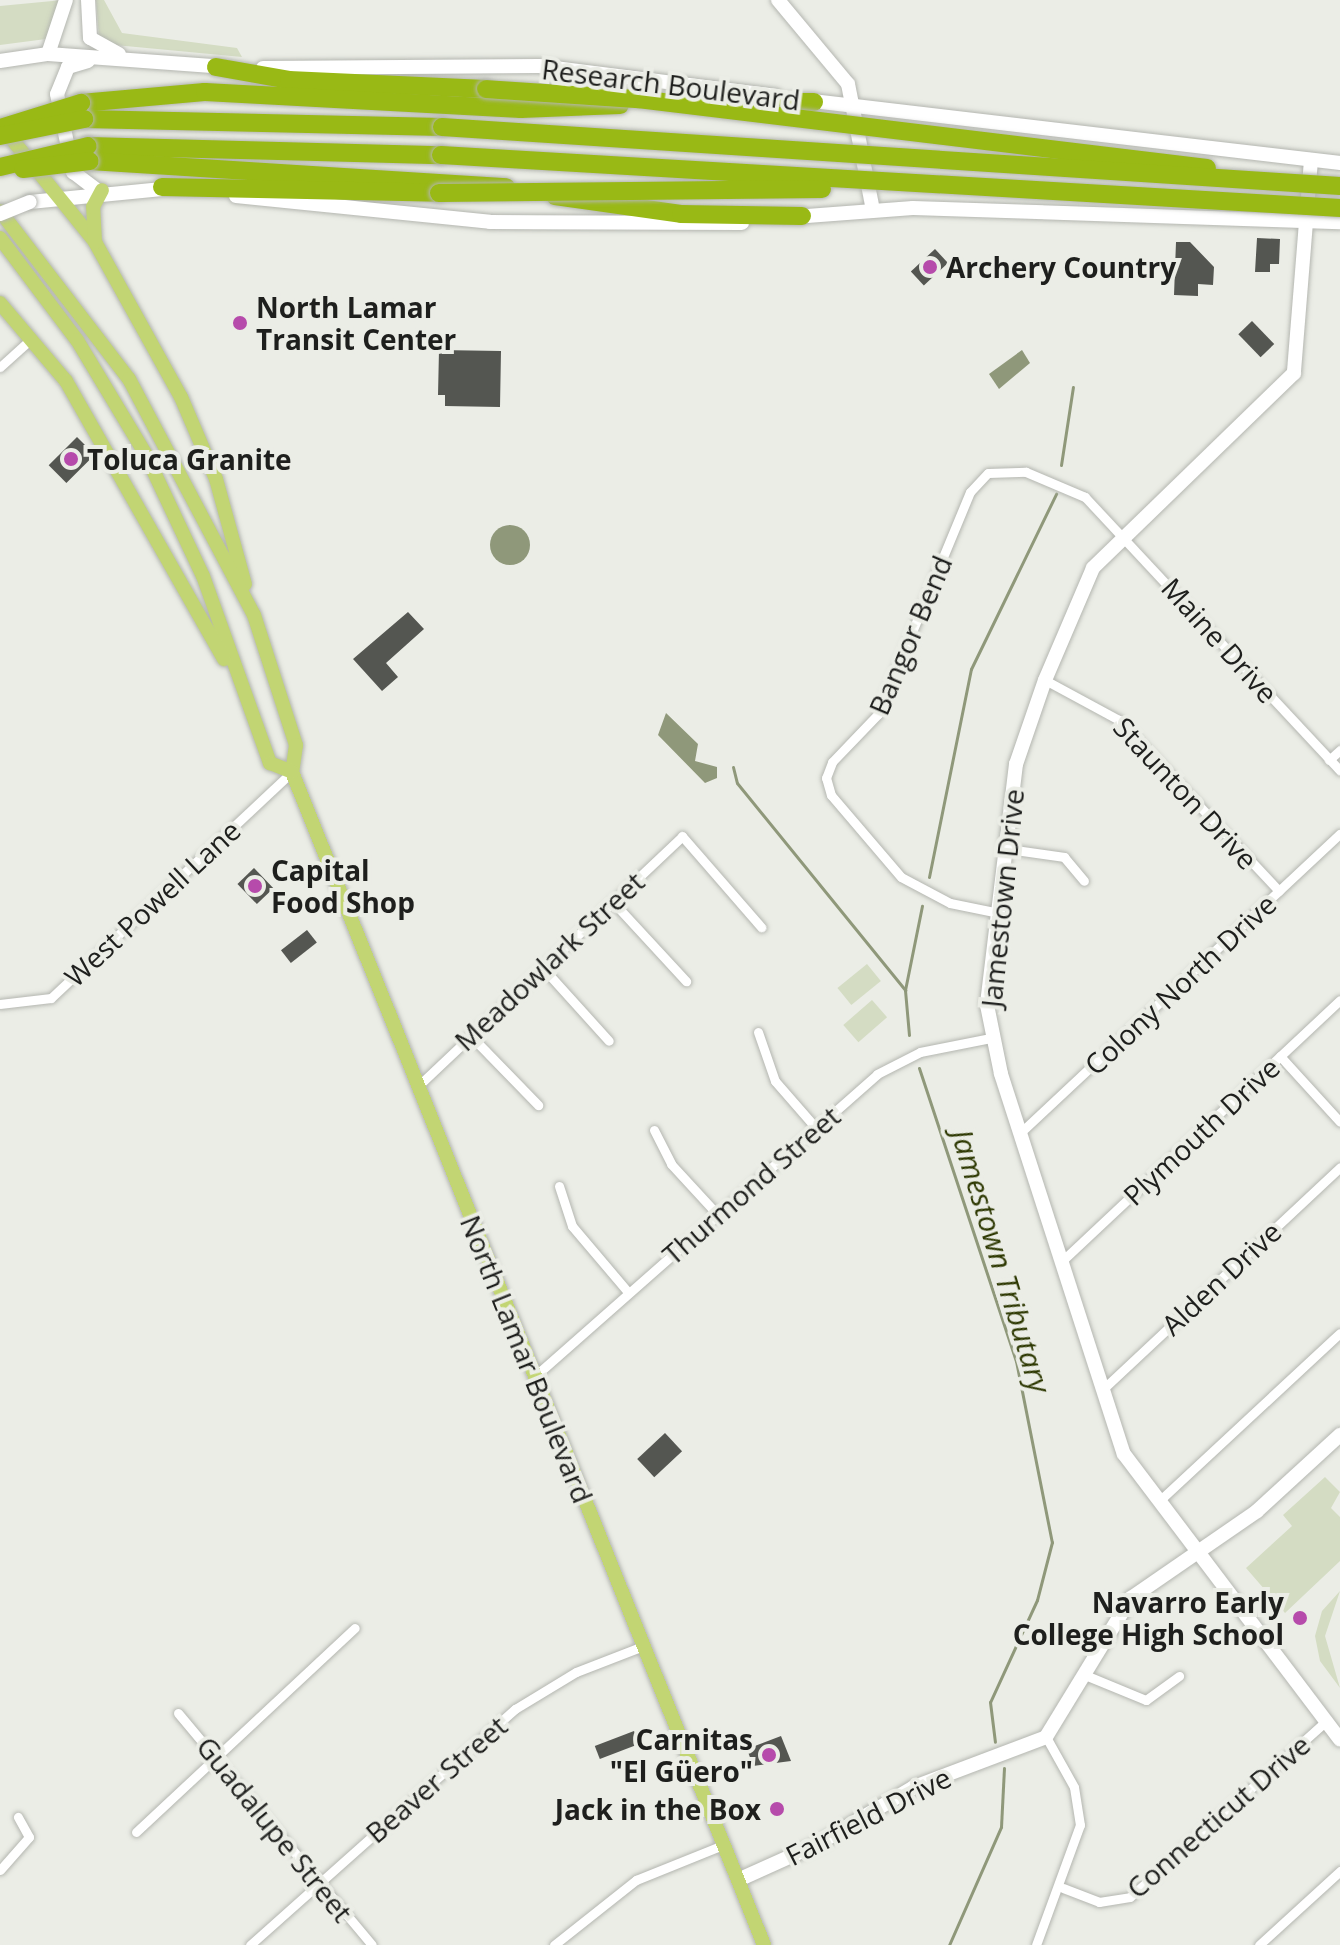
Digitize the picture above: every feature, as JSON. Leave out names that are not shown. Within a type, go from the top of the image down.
[{"type":"highway","points":[[216,67],[304,81],[638,99],[1072,148],[1206,167],[1239,180]]},
{"type":"highway","points":[[0,126],[205,92],[521,109],[814,102]]},
{"type":"highway","points":[[0,136],[83,111],[442,127],[1340,186]]},
{"type":"highway","points":[[89,154],[444,178],[626,210],[802,216]]},
{"type":"highway","points":[[0,169],[89,154],[441,155],[1340,208]]},
{"type":"highway","points":[[162,187],[439,193],[936,184]]},
{"type":"main road","points":[[48,54],[66,0]]},
{"type":"main road","points":[[88,0],[90,38],[134,60]]},
{"type":"main road","points":[[778,0],[838,67],[857,108],[873,210]]},
{"type":"main road","name":"Research Boulevard","points":[[0,61],[48,54],[216,67],[539,66],[857,108],[1340,163]]},
{"type":"main road","points":[[99,190],[73,172],[57,94],[68,67],[104,58]]},
{"type":"main road","points":[[0,126],[95,242],[204,447],[254,615]]},
{"type":"main road","name":"Jamestown Drive","points":[[1311,160],[1294,373],[1125,536],[1082,587],[1045,680],[1016,764],[999,913],[991,1038],[1124,1454],[1155,1504],[1340,1740]]},
{"type":"main road","points":[[0,212],[57,194],[162,187],[490,222],[670,226],[873,210],[1332,222]]},
{"type":"main road","points":[[95,242],[93,207],[99,190]]},
{"type":"main road","points":[[1308,204],[1332,222]]},
{"type":"main road","name":"North Lamar Boulevard","points":[[0,212],[129,379],[254,615],[296,745],[292,772],[764,1945]]},
{"type":"main road","name":"North Lamar Boulevard","points":[[0,238],[77,340],[145,453],[203,576],[238,684],[270,763],[292,772]]},
{"type":"main road","points":[[0,303],[32,338],[102,440],[238,684]]},
{"type":"main road","points":[[1046,1737],[1085,1675],[1120,1610],[1192,1551],[1257,1511],[1340,1435]]},
{"type":"main road","name":"Fairfield Drive","points":[[738,1880],[818,1844],[914,1787],[1046,1737]]},
{"type":"street","points":[[0,367],[32,338]]},
{"type":"street","name":"Bangor Bend","points":[[999,913],[950,903],[901,877],[831,795],[828,768],[878,714],[981,477],[999,470],[1040,475],[1071,487],[1100,510]]},
{"type":"street","name":"Maine Drive","points":[[1100,510],[1340,770]]},
{"type":"street","name":"Staunton Drive","points":[[1045,680],[1119,720],[1279,891]]},
{"type":"street","points":[[1329,760],[1340,750]]},
{"type":"street","name":"West Powell Lane","points":[[0,1004],[51,998],[292,772]]},
{"type":"street","name":"Colony North Drive","points":[[1020,1133],[1340,834]]},
{"type":"street","name":"Meadowlark Street","points":[[417,1087],[682,836],[761,927]]},
{"type":"street","points":[[1008,849],[1064,857],[1084,881]]},
{"type":"street","points":[[613,902],[686,981]]},
{"type":"street","points":[[543,968],[609,1041]]},
{"type":"street","name":"Plymouth Drive","points":[[1062,1261],[1340,1000]]},
{"type":"street","points":[[758,1032],[775,1081],[816,1128]]},
{"type":"street","points":[[470,1035],[538,1105]]},
{"type":"street","name":"Thurmond Street","points":[[535,1376],[892,1063],[991,1038]]},
{"type":"street","points":[[1280,1056],[1340,1122]]},
{"type":"street","points":[[654,1130],[671,1164],[717,1214]]},
{"type":"street","name":"Alden Drive","points":[[1102,1390],[1340,1167]]},
{"type":"street","points":[[559,1186],[572,1226],[628,1292]]},
{"type":"street","points":[[1155,1504],[1340,1333]]},
{"type":"street","points":[[136,1832],[355,1628]]},
{"type":"street","name":"Beaver Street","points":[[250,1945],[515,1709],[576,1672],[643,1646]]},
{"type":"street","points":[[1085,1675],[1146,1700],[1179,1676]]},
{"type":"street","name":"Guadalupe Street","points":[[178,1713],[217,1754],[252,1809],[372,1945]]},
{"type":"street","name":"Connecticut Drive","points":[[1063,1888],[1099,1902],[1130,1897],[1324,1723]]},
{"type":"street","points":[[1036,1945],[1063,1888],[1080,1811],[1046,1737]]},
{"type":"street","points":[[0,1870],[29,1837],[18,1817]]},
{"type":"street","points":[[554,1945],[636,1880],[723,1845]]},
{"type":"street","points":[[1259,1945],[1340,1871]]},
{"type":"shaded area","points":[[63,0],[46,39],[0,45],[0,6]]},
{"type":"shaded area","points":[[96,0],[104,0],[122,33],[237,48],[242,57],[115,45],[99,36]]},
{"type":"shaded area","points":[[1022,350],[1030,363],[999,389],[989,374]]},
{"type":"shaded area","points":[[510,525],[524,531],[530,545],[524,559],[510,565],[496,559],[490,545],[496,531]]},
{"type":"shaded area","points":[[666,713],[698,744],[695,761],[717,767],[717,778],[705,783],[658,735]]},
{"type":"shaded area","points":[[867,964],[881,981],[851,1005],[837,988]]},
{"type":"shaded area","points":[[872,1000],[887,1017],[858,1042],[843,1025]]},
{"type":"shaded area","points":[[1325,1477],[1340,1492],[1331,1508],[1340,1517],[1340,1561],[1285,1613],[1246,1568],[1292,1526],[1283,1515]]},
{"type":"shaded area","points":[[1340,1591],[1325,1636],[1340,1688],[1320,1661],[1315,1636],[1322,1611]]},
{"type":"building","points":[[1257,238],[1280,239],[1279,264],[1270,264],[1270,272],[1255,272]]},
{"type":"building","points":[[1176,242],[1190,242],[1214,267],[1213,285],[1198,284],[1198,296],[1174,295]]},
{"type":"building","name":"Archery Country","points":[[935,249],[948,263],[924,285],[911,272]]},
{"type":"building","points":[[1252,321],[1274,344],[1261,357],[1238,334]]},
{"type":"building","points":[[439,350],[501,351],[500,407],[445,406],[445,395],[438,395]]},
{"type":"building","name":"Toluca Granite","points":[[77,437],[95,455],[66,483],[49,465]]},
{"type":"building","points":[[408,612],[424,629],[386,663],[398,677],[382,691],[353,659]]},
{"type":"building","name":"Capital Food Shop","points":[[254,868],[273,888],[257,904],[237,884]]},
{"type":"building","points":[[307,930],[317,943],[291,963],[281,950]]},
{"type":"building","points":[[665,1433],[682,1451],[654,1477],[637,1459]]},
{"type":"building","points":[[634,1731],[639,1744],[600,1759],[595,1746]]},
{"type":"building","name":"Carnitas \"El Güero\"","points":[[781,1736],[791,1761],[753,1766],[747,1749]]},
{"type":"waterway","name":"Jamestown Tributary","points":[[1061,465],[1073,387]]},
{"type":"waterway","name":"Jamestown Tributary","points":[[929,877],[971,669],[1056,494]]},
{"type":"waterway","points":[[733,767],[737,783],[905,990]]},
{"type":"waterway","name":"Jamestown Tributary","points":[[909,1035],[905,990],[922,906]]},
{"type":"waterway","name":"Jamestown Tributary","points":[[919,1068],[1016,1361],[1052,1542],[1037,1600],[990,1702],[995,1742]]},
{"type":"waterway","name":"Jamestown Tributary","points":[[949,1945],[1001,1827],[1004,1768]]},
{"type":"place","name":"Archery Country","points":[[930,267]]},
{"type":"place","name":"North Lamar Transit Center","points":[[240,323]]},
{"type":"place","name":"Toluca Granite","points":[[71,459]]},
{"type":"place","name":"Capital Food Shop","points":[[255,886]]},
{"type":"place","name":"Navarro Early College High School","points":[[1300,1618]]},
{"type":"place","name":"Carnitas \"El Güero\"","points":[[769,1755]]},
{"type":"place","name":"Jack in the Box","points":[[777,1809]]}]
